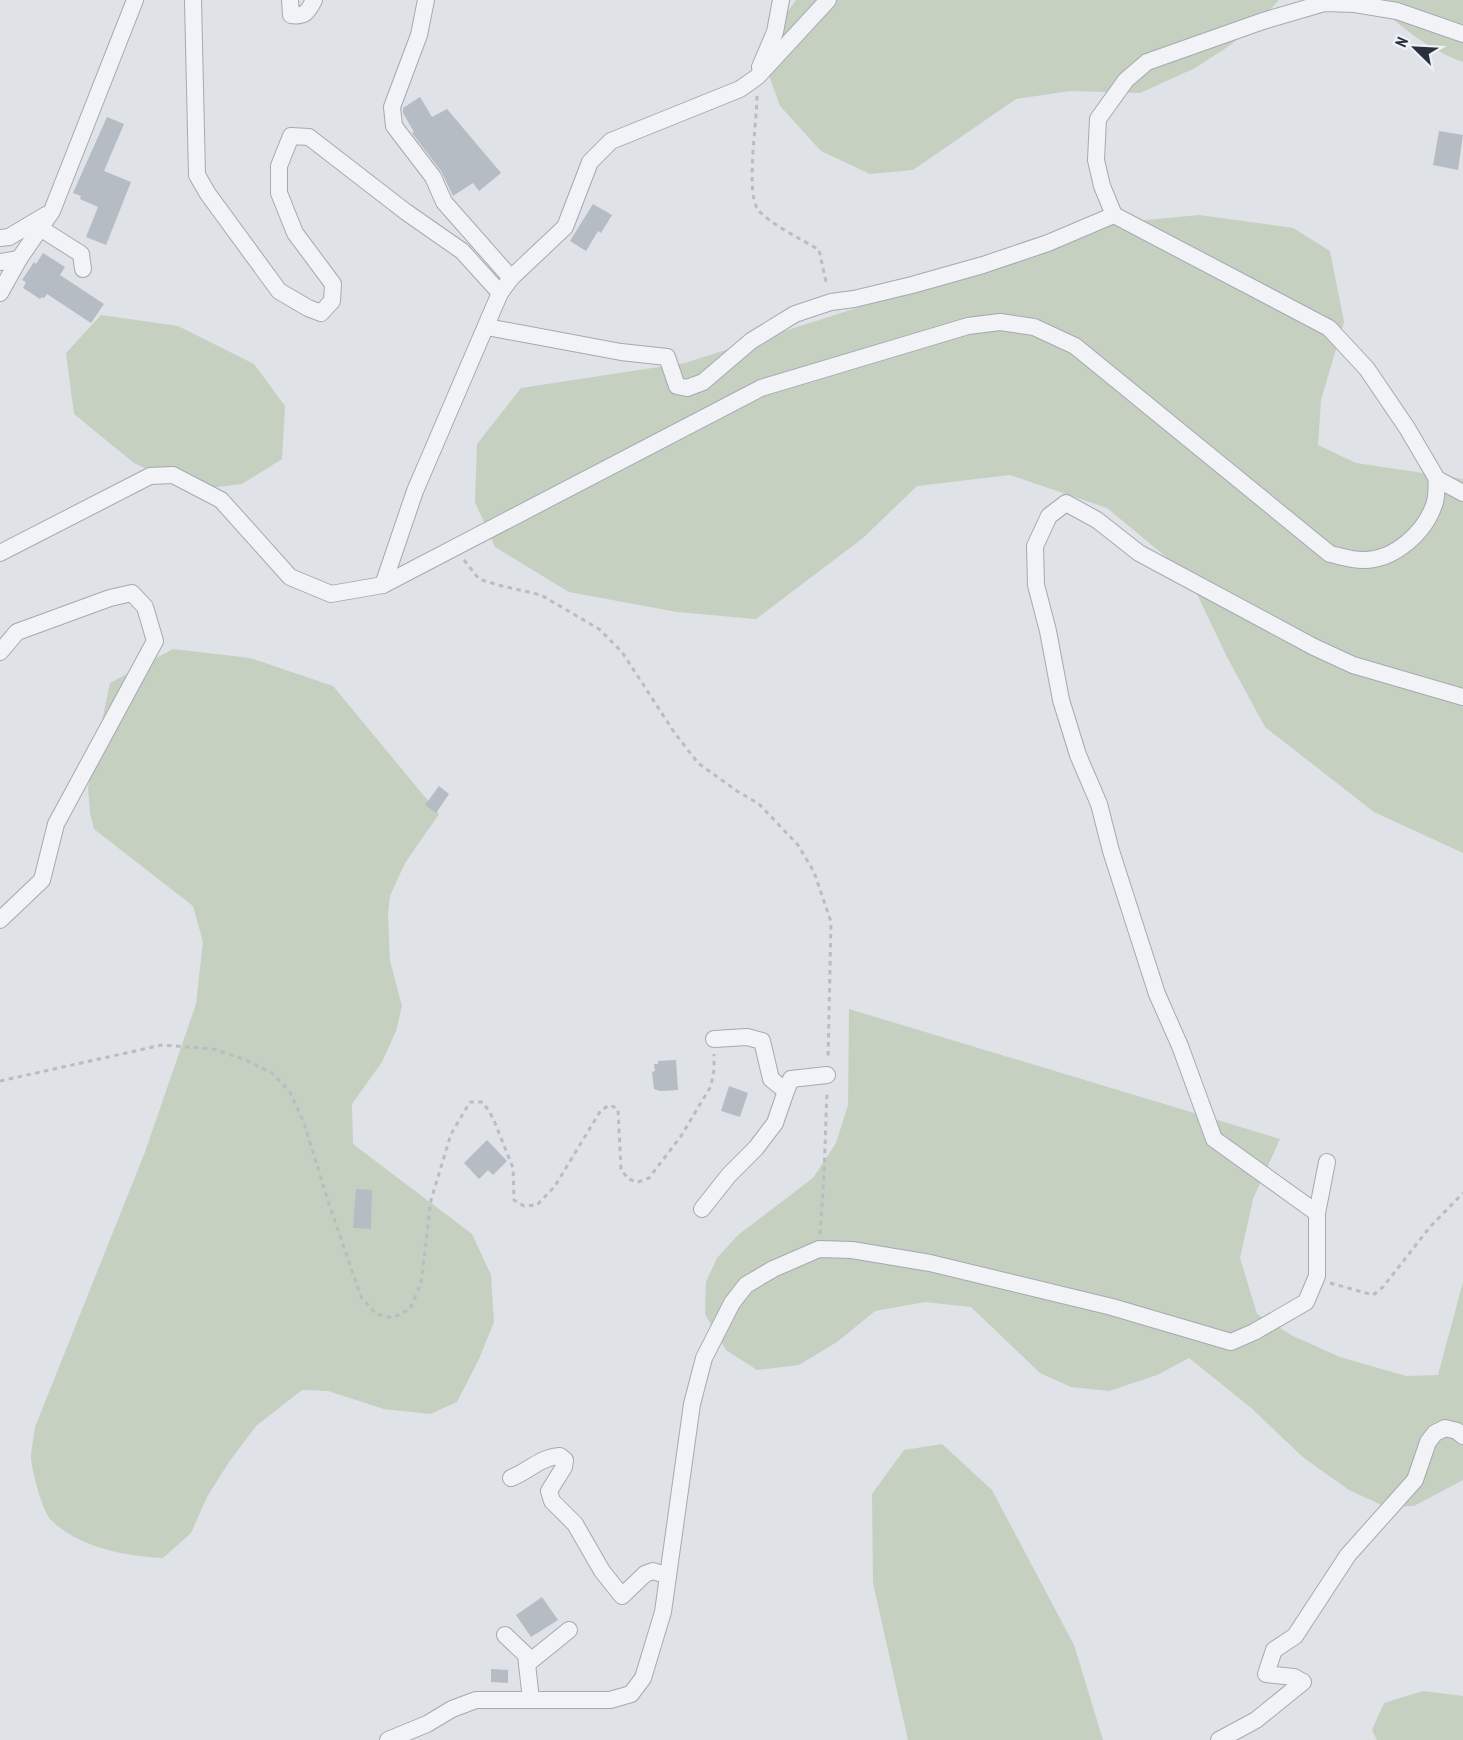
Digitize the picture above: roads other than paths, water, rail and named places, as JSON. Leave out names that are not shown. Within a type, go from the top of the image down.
[{"type":"street","points":[[0,293],[19,259],[52,212],[135,0]]},
{"type":"street","points":[[193,0],[197,175],[208,194],[279,291],[321,313],[332,301],[333,284],[295,233],[279,194],[279,166],[291,136],[309,137],[406,212],[462,251],[500,293]]},
{"type":"street","points":[[290,0],[291,15],[301,16],[308,12],[314,0]]},
{"type":"street","points":[[426,0],[419,35],[392,107],[394,126],[433,177],[444,202],[511,278]]},
{"type":"street","points":[[757,77],[775,32],[782,0]]},
{"type":"street","points":[[383,585],[415,491],[500,293],[511,278],[565,227],[590,162],[611,141],[740,89],[757,77],[828,0]]},
{"type":"street","points":[[1463,34],[1397,10],[1355,4],[1324,3],[1263,21],[1147,62],[1126,80],[1098,119],[1096,160],[1102,186],[1114,215],[1329,328],[1367,369],[1407,428],[1437,479],[1463,493]]},
{"type":"street","points":[[0,238],[9,237],[52,212]]},
{"type":"street","points":[[487,327],[621,352],[667,357],[677,386],[687,388],[704,382],[751,342],[795,314],[831,302],[912,285],[983,265],[1048,243],[1114,215]]},
{"type":"street","points":[[40,228],[81,254],[83,269]]},
{"type":"street","points":[[0,262],[19,259]]},
{"type":"street","points":[[0,553],[150,476],[173,475],[221,500],[290,577],[331,594],[383,585],[761,388],[968,326],[1000,322],[1034,327],[1076,346],[1330,554],[1363,561],[1402,548],[1420,530],[1435,503],[1437,479]]},
{"type":"street","points":[[1317,1213],[1214,1139],[1180,1046],[1157,994],[1111,851],[1099,804],[1078,755],[1060,700],[1048,631],[1036,585],[1035,546],[1049,516],[1066,503],[1097,520],[1139,553],[1314,647],[1353,665],[1463,697]]},
{"type":"street","points":[[0,652],[16,632],[110,598],[132,593],[145,607],[155,641],[56,824],[42,880],[0,920]]},
{"type":"street","points":[[714,1039],[747,1036],[762,1041],[771,1079],[786,1091]]},
{"type":"street","points":[[702,1209],[775,1123],[791,1079],[827,1075]]},
{"type":"street","points":[[388,1740],[427,1724],[452,1708],[476,1700],[610,1700],[631,1694],[643,1678],[663,1612],[692,1404],[704,1358],[732,1303],[746,1285],[773,1269],[819,1249],[852,1250],[930,1263],[1112,1307],[1231,1342],[1278,1320],[1306,1302],[1317,1276],[1317,1213],[1327,1162]]},
{"type":"street","points":[[1220,1740],[1256,1720],[1302,1682],[1294,1677],[1266,1674],[1274,1650],[1295,1636],[1348,1555],[1415,1480],[1428,1442],[1435,1432],[1445,1428],[1457,1431],[1463,1436]]},
{"type":"street","points":[[511,1478],[547,1457],[560,1456],[565,1460],[564,1467],[549,1491],[552,1501],[575,1524],[602,1571],[622,1596],[645,1574],[653,1571],[668,1576]]},
{"type":"street","points":[[527,1664],[569,1630]]},
{"type":"street","points":[[505,1635],[526,1655],[531,1700]]}]
